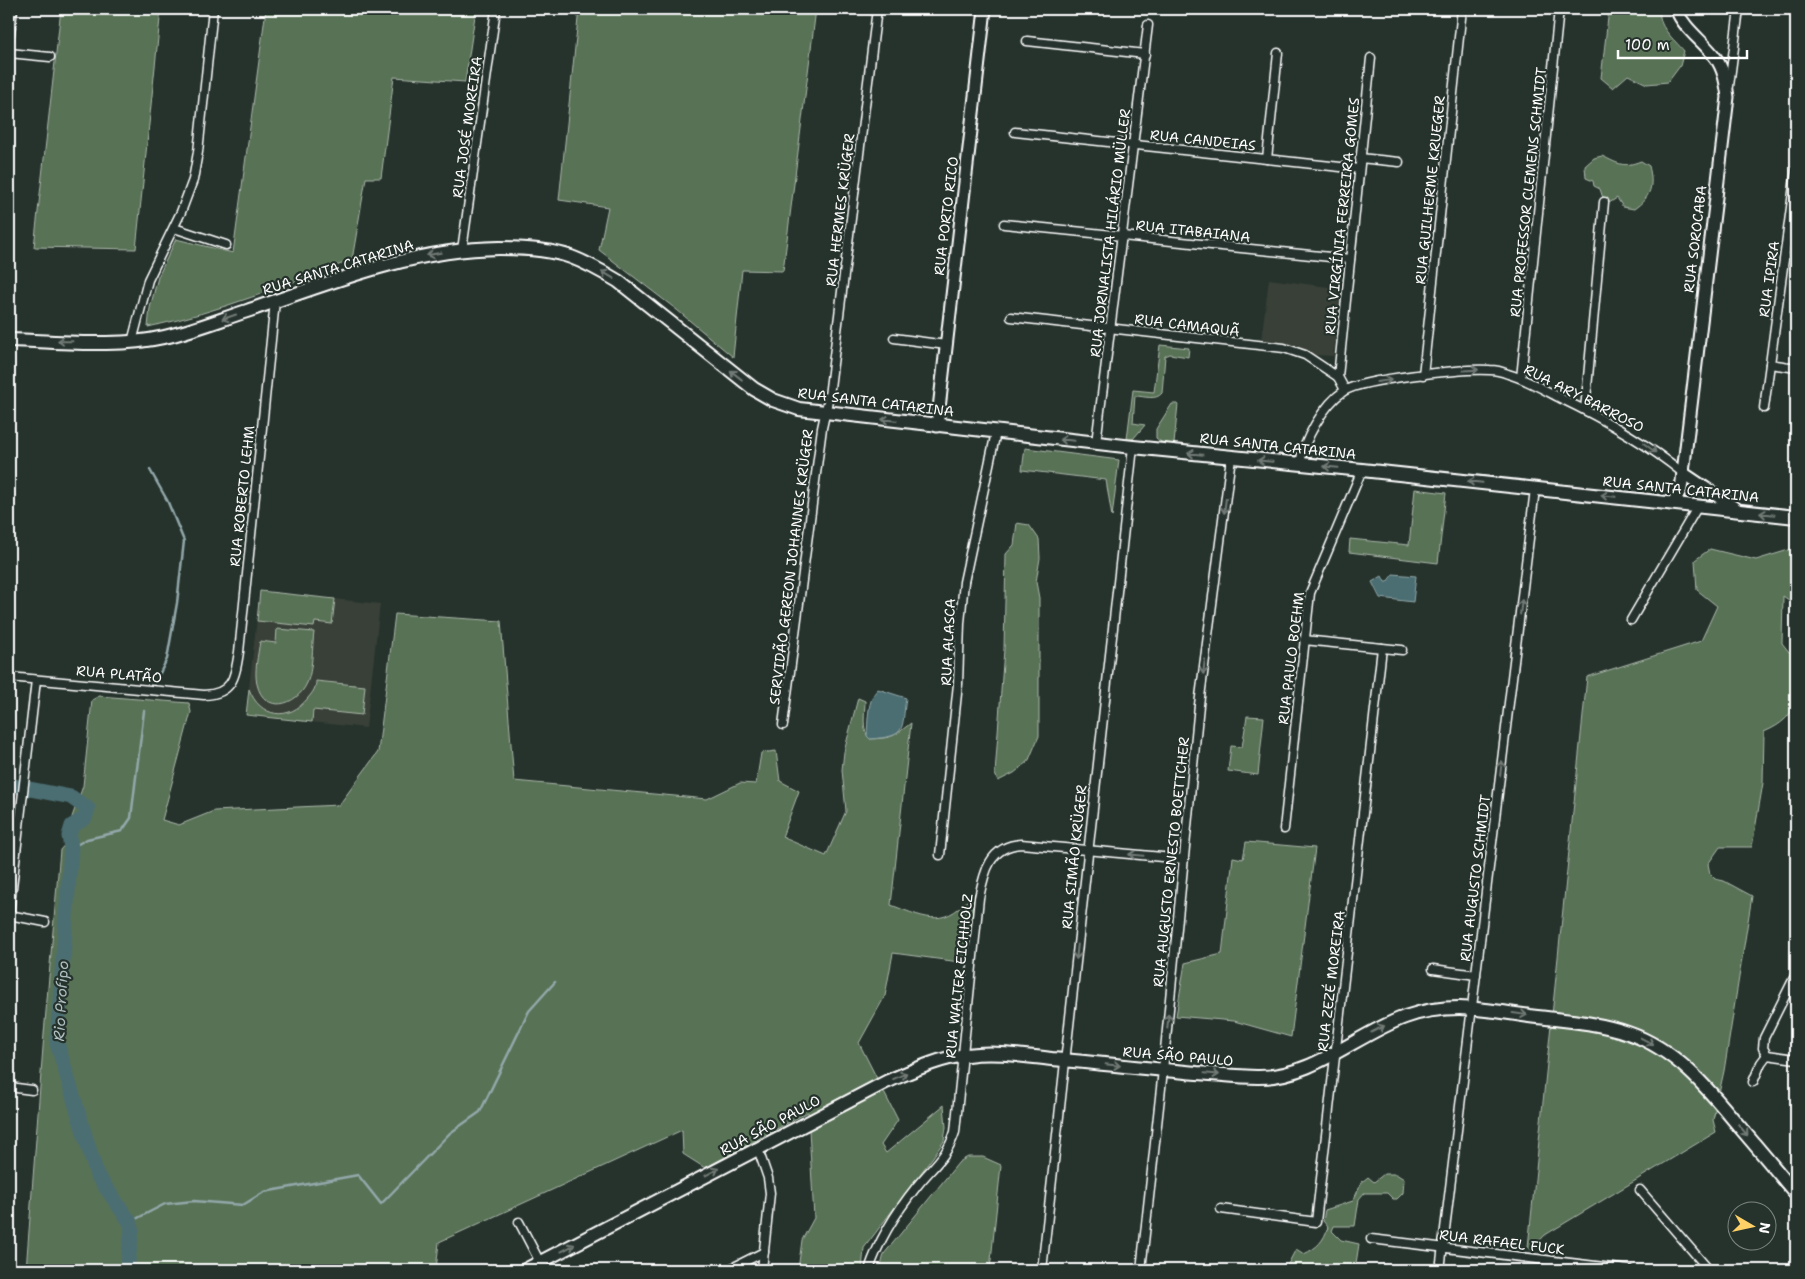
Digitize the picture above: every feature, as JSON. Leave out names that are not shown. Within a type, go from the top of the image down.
[{"type":"main road","name":"RUA PORTO RICO","points":[[937,426],[986,9]]},
{"type":"main road","points":[[1676,9],[1686,26],[1720,65],[1728,97]]},
{"type":"main road","name":"RUA SOROCABA","points":[[1673,503],[1681,489],[1728,97]]},
{"type":"main road","name":"RUA SANTA CATARINA","points":[[9,340],[132,342],[177,334],[403,260],[462,250],[511,248],[542,251],[570,257],[586,263],[618,281],[765,396],[793,407],[825,413],[937,426],[1796,517]]},
{"type":"main road","points":[[1683,473],[1738,510]]},
{"type":"main road","name":"RUA SÃO PAULO","points":[[525,1270],[542,1266],[886,1082],[933,1063],[964,1055],[989,1053],[1163,1070],[1266,1077],[1276,1076],[1305,1068],[1380,1028],[1410,1016],[1448,1008],[1472,1008],[1601,1026],[1629,1033],[1654,1045],[1681,1063],[1712,1093],[1796,1194]]},
{"type":"street","points":[[9,41],[13,9]]},
{"type":"street","points":[[132,342],[148,280],[189,194],[196,166],[213,9]]},
{"type":"street","name":"RUA JOSÉ MOREIRA","points":[[462,250],[496,9]]},
{"type":"street","name":"RUA HERMES KRÜGER","points":[[825,413],[829,396],[877,9]]},
{"type":"street","name":"RUA GUILHERME KRUEGER","points":[[1423,375],[1462,9]]},
{"type":"street","name":"RUA PROFESSOR CLEMENS SCHMIDT","points":[[1521,378],[1559,9]]},
{"type":"street","name":"RUA SOROCABA","points":[[1728,97],[1739,9]]},
{"type":"street","name":"RUA JORNALISTA HILÁRIO MÜLLER","points":[[1096,443],[1148,25]]},
{"type":"street","points":[[1027,41],[1145,54]]},
{"type":"street","points":[[1267,159],[1278,53]]},
{"type":"street","points":[[9,54],[50,58]]},
{"type":"street","name":"RUA VIRGÍNIA FERREIRA GOMES","points":[[1338,377],[1370,58]]},
{"type":"street","name":"RUA CANDEIAS","points":[[1015,132],[1359,169]]},
{"type":"street","points":[[1360,158],[1399,162]]},
{"type":"street","name":"RUA IPIRA","points":[[1764,408],[1796,170]]},
{"type":"street","points":[[1585,410],[1604,202]]},
{"type":"street","name":"RUA ITABAIANA","points":[[1004,224],[1350,259]]},
{"type":"street","points":[[174,228],[226,245]]},
{"type":"street","name":"RUA ROBERTO LEHM","points":[[225,690],[233,680],[239,652],[275,301]]},
{"type":"street","name":"RUA CAMAQUÃ","points":[[1012,317],[1284,348],[1305,356],[1338,377],[1345,390]]},
{"type":"street","points":[[894,338],[946,345]]},
{"type":"street","points":[[1770,364],[1796,368]]},
{"type":"street","name":"RUA ARY BARROSO","points":[[1345,390],[1371,383],[1423,375],[1490,370],[1521,378],[1585,410],[1643,443],[1683,473]]},
{"type":"street","points":[[1300,464],[1301,454],[1310,432],[1332,403],[1345,390]]},
{"type":"street","name":"SERVIDÃO GEREON JOHANNES KRÜGER","points":[[783,725],[825,413]]},
{"type":"street","name":"RUA ALASCA","points":[[940,855],[958,684],[960,623],[964,582],[996,432]]},
{"type":"street","name":"RUA SIMÃO KRÜGER","points":[[1042,1270],[1133,447]]},
{"type":"street","name":"RUA AUGUSTO ERNESTO BOETTCHER","points":[[1141,1270],[1199,705],[1231,458]]},
{"type":"street","name":"RUA PAULO BOEHM","points":[[1284,830],[1307,605],[1313,583],[1362,470]]},
{"type":"street","name":"RUA AUGUSTO SCHMIDT","points":[[1440,1270],[1535,488]]},
{"type":"street","points":[[1631,620],[1698,506]]},
{"type":"street","points":[[1304,640],[1402,650]]},
{"type":"street","name":"RUA ZEZÉ MOREIRA","points":[[1221,1209],[1316,1222],[1382,648]]},
{"type":"street","name":"RUA PLATÃO","points":[[9,677],[204,695],[225,690]]},
{"type":"street","points":[[36,680],[9,914],[45,922]]},
{"type":"street","name":"RUA WALTER EICHHOLZ","points":[[869,1270],[877,1248],[889,1225],[918,1184],[948,1151],[952,1142],[955,1132],[964,1055],[979,898],[984,876],[993,858],[999,851],[1012,844],[1030,844],[1184,859]]},
{"type":"street","points":[[1433,969],[1476,975]]},
{"type":"street","points":[[1767,1055],[1763,1048],[1764,1038],[1796,974]]},
{"type":"street","points":[[1767,1055],[1796,1058]]},
{"type":"street","points":[[1754,1082],[1761,1062],[1767,1055]]},
{"type":"street","points":[[9,1087],[32,1090]]},
{"type":"street","points":[[758,1149],[768,1178],[770,1193],[762,1270]]},
{"type":"street","points":[[1640,1190],[1709,1270]]},
{"type":"street","points":[[519,1222],[542,1266]]},
{"type":"street","name":"RUA RAFAEL FUCK","points":[[1371,1239],[1589,1268],[1629,1270]]},
{"type":"street","points":[[728,1270],[764,1252]]},
{"type":"shaded area","points":[[1269,279],[1343,289],[1333,356],[1315,355],[1297,346],[1261,341]]},
{"type":"shaded area","points":[[260,591],[380,604],[366,728],[246,715]]},
{"type":"green space","points":[[61,9],[161,9],[136,249],[34,247]]},
{"type":"green space","points":[[266,9],[476,9],[465,82],[394,77],[381,178],[366,178],[352,260],[226,306],[148,327],[150,308],[158,277],[176,239],[233,253]]},
{"type":"green space","points":[[579,9],[816,9],[783,271],[742,270],[733,357],[677,310],[599,250],[608,207],[559,200]]},
{"type":"green space","points":[[1609,9],[1661,9],[1660,15],[1663,26],[1684,51],[1680,66],[1668,82],[1647,84],[1628,75],[1613,88],[1601,78]]},
{"type":"green space","points":[[1602,156],[1625,165],[1641,161],[1649,166],[1650,190],[1640,205],[1634,209],[1623,207],[1617,198],[1609,203],[1603,198],[1600,189],[1594,186],[1593,181],[1586,178],[1585,166],[1594,158]]},
{"type":"green space","points":[[1160,345],[1189,348],[1188,357],[1170,354],[1165,356],[1162,393],[1157,397],[1135,396],[1133,423],[1145,425],[1133,439],[1127,439],[1133,390],[1154,392]]},
{"type":"green space","points":[[1172,404],[1178,404],[1174,444],[1161,442],[1156,438],[1156,429]]},
{"type":"green space","points":[[1025,448],[1119,460],[1112,517],[1106,480],[1022,470]]},
{"type":"green space","points":[[1415,489],[1446,493],[1438,563],[1349,552],[1350,539],[1409,545]]},
{"type":"green space","points":[[1017,523],[1029,525],[1039,539],[1040,558],[1036,582],[1039,598],[1039,736],[1028,762],[1014,773],[998,781],[995,774],[1004,649],[1006,554],[1014,545]]},
{"type":"green space","points":[[1710,549],[1756,560],[1792,549],[1796,564],[1796,605],[1783,596],[1782,643],[1796,657],[1795,702],[1792,711],[1786,718],[1764,732],[1763,783],[1752,847],[1720,847],[1708,864],[1710,874],[1715,879],[1724,881],[1752,896],[1724,1071],[1713,1120],[1716,1132],[1545,1235],[1531,1250],[1528,1247],[1587,677],[1701,641],[1717,606],[1697,590],[1695,560]]},
{"type":"green space","points":[[260,591],[335,599],[332,624],[315,622],[314,627],[257,621]]},
{"type":"green space","points":[[395,614],[501,621],[514,781],[707,799],[740,783],[756,784],[761,753],[776,751],[780,781],[799,791],[782,837],[826,856],[846,811],[842,770],[844,752],[858,698],[865,701],[864,726],[870,739],[892,736],[911,723],[891,905],[916,914],[936,918],[954,912],[974,893],[967,963],[893,953],[885,996],[859,1043],[898,1120],[881,1145],[886,1153],[944,1105],[946,1127],[944,1141],[864,1248],[862,1270],[798,1270],[802,1240],[814,1218],[808,1112],[705,1168],[683,1154],[682,1130],[439,1242],[436,1270],[26,1270],[60,850],[76,832],[72,817],[83,786],[92,700],[99,696],[189,703],[191,712],[162,820],[179,825],[214,811],[339,805],[378,752]]},
{"type":"green space","points":[[277,629],[314,632],[311,665],[307,683],[296,697],[289,702],[281,704],[266,700],[261,694],[256,679],[260,641],[276,643]]},
{"type":"green space","points":[[316,681],[365,686],[362,715],[313,710],[312,722],[246,715],[249,689],[254,699],[267,711],[284,713],[300,706],[308,698],[313,692]]},
{"type":"green space","points":[[1247,716],[1264,717],[1258,775],[1228,771],[1231,746],[1242,747]]},
{"type":"green space","points":[[1246,842],[1315,848],[1291,1037],[1234,1021],[1176,1016],[1185,963],[1222,954],[1233,857],[1243,859]]},
{"type":"green space","points":[[968,1157],[983,1157],[1001,1165],[990,1270],[880,1270],[884,1254],[959,1162]]},
{"type":"green space","points":[[1384,1174],[1396,1174],[1404,1179],[1403,1193],[1397,1199],[1393,1199],[1387,1193],[1364,1193],[1359,1199],[1355,1226],[1334,1226],[1332,1231],[1341,1240],[1359,1244],[1355,1270],[1281,1270],[1287,1266],[1296,1249],[1304,1254],[1316,1247],[1322,1240],[1328,1227],[1323,1221],[1325,1210],[1353,1201],[1362,1182],[1368,1177],[1374,1182]]},
{"type":"water","points":[[1393,574],[1416,576],[1413,602],[1380,598],[1372,582],[1382,576],[1385,582],[1387,582]]},
{"type":"water","points":[[878,689],[906,698],[904,718],[897,733],[882,738],[870,739],[867,736],[869,711],[874,693]]},
{"type":"waterway","points":[[150,470],[167,500],[184,541],[177,603],[167,659],[154,685]]},
{"type":"waterway","points":[[71,848],[87,839],[122,831],[131,818],[144,711]]},
{"type":"waterway","name":"Rio Profipo","points":[[9,785],[71,797],[88,809],[85,818],[72,826],[69,836],[71,848],[57,1043],[97,1175],[130,1222],[132,1229],[127,1270]]},
{"type":"waterway","points":[[130,1222],[165,1204],[194,1201],[243,1205],[264,1192],[358,1175],[381,1204],[450,1133],[480,1112],[529,1011],[555,982]]}]
